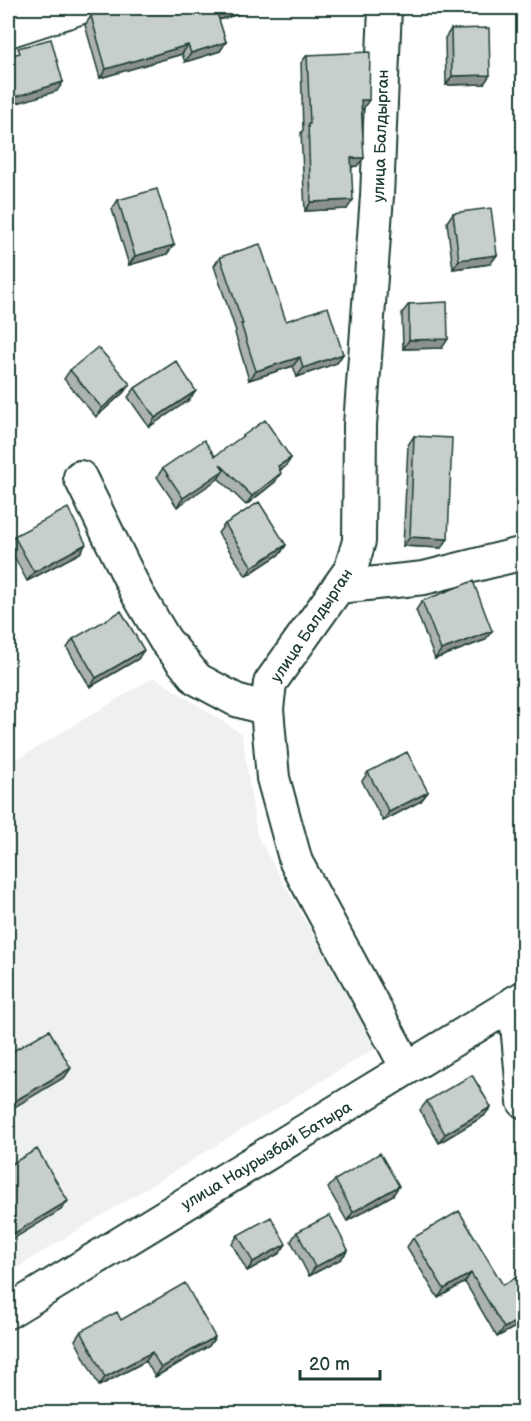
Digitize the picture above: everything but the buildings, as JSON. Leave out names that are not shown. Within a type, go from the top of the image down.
[{"type":"street","points":[[8,31],[79,8]]},
{"type":"street","name":"улица Балдырган","points":[[385,8],[377,196],[360,425],[359,541],[351,569],[270,683],[267,709],[273,778],[296,862],[407,1068]]},
{"type":"street","points":[[80,477],[137,593],[165,640],[197,679],[236,700],[267,709]]},
{"type":"street","points":[[338,587],[424,578],[524,553]]},
{"type":"street","points":[[521,1004],[524,1102]]},
{"type":"street","name":"улица Наурызбай Батыра","points":[[8,1312],[407,1068],[521,1004]]},
{"type":"shaded area","points":[[154,677],[242,734],[257,836],[377,1047],[8,1273],[8,743],[16,760]]}]
